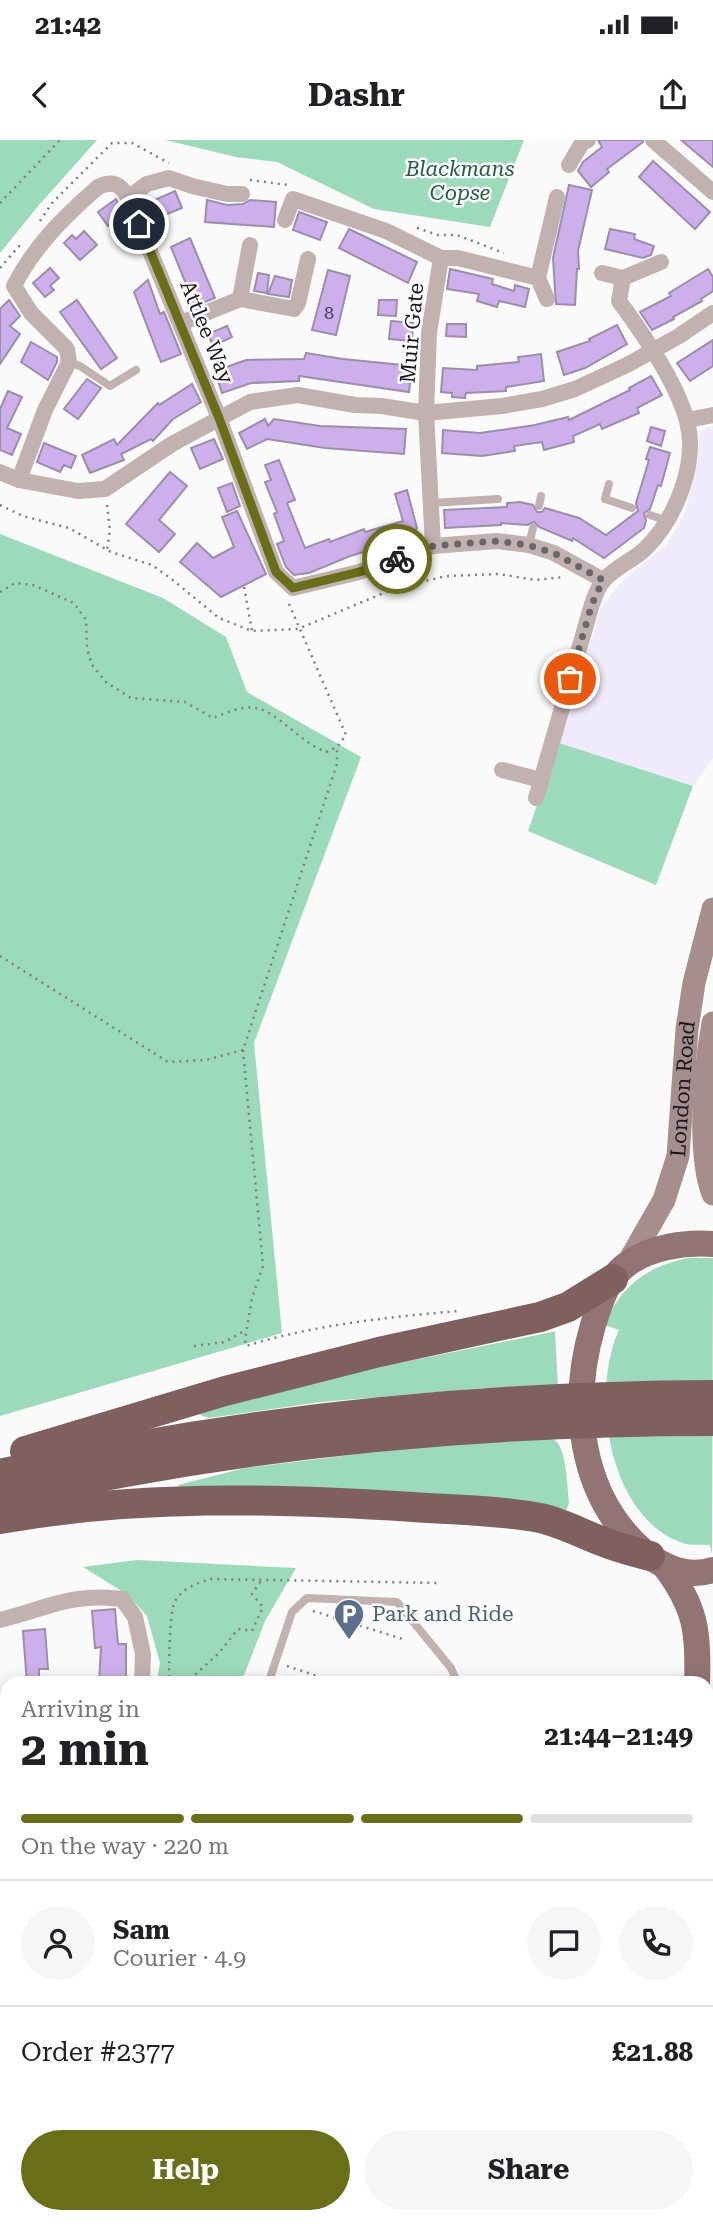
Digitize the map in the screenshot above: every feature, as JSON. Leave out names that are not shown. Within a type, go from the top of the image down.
[{"type":"highway","points":[[0,1459],[225,1391],[379,1352],[540,1317],[568,1307],[621,1271]]},
{"type":"highway","points":[[0,1498],[74,1481],[309,1444],[532,1412],[713,1395]]},
{"type":"highway","points":[[0,1474],[106,1452],[235,1431],[374,1414],[532,1412],[713,1421]]},
{"type":"highway","points":[[0,1518],[76,1508],[264,1501],[495,1512],[543,1519],[657,1561]]},
{"type":"main road","name":"London Road","points":[[621,1271],[664,1200],[678,1156],[687,1029],[694,984],[713,909]]},
{"type":"main road","name":"London Road","points":[[713,1023],[708,1049],[704,1154],[713,1195]]},
{"type":"main road","points":[[697,1676],[697,1635],[684,1595],[657,1561],[617,1521],[596,1485],[585,1451],[580,1421],[587,1348],[598,1308],[621,1271],[675,1246],[713,1244]]},
{"type":"main road","points":[[657,1561],[691,1573],[713,1570]]},
{"type":"street","points":[[569,165],[582,143],[588,140]]},
{"type":"street","points":[[653,140],[713,192]]},
{"type":"street","points":[[19,480],[45,410],[69,362],[67,349],[7,290],[47,235],[98,187],[107,183],[123,188],[128,198],[147,184],[169,178],[227,194],[244,187]]},
{"type":"street","points":[[547,299],[538,278],[557,197]]},
{"type":"street","name":"Attlee Way","points":[[128,198],[219,418],[276,572],[287,582]]},
{"type":"street","name":"Muir Gate","points":[[285,220],[293,200],[386,231],[441,258],[458,258],[538,278]]},
{"type":"street","points":[[240,299],[250,245]]},
{"type":"street","name":"Muir Gate","points":[[433,546],[426,413],[429,333],[441,258]]},
{"type":"street","points":[[181,323],[240,299],[294,309],[298,303],[308,259]]},
{"type":"street","points":[[602,273],[623,278],[660,262]]},
{"type":"street","points":[[536,798],[592,604],[603,580],[646,548],[667,521],[674,510],[687,466],[687,420],[653,351],[619,300],[623,278]]},
{"type":"street","points":[[0,472],[19,480],[79,491],[105,489],[173,444],[250,402],[298,395],[426,413],[502,406],[542,399],[575,389],[653,351],[713,313]]},
{"type":"street","points":[[687,420],[713,415]]},
{"type":"street","points":[[287,582],[293,588],[317,583],[359,572],[433,546],[497,541],[528,545],[554,553],[603,580]]},
{"type":"street","points":[[502,770],[541,779]]},
{"type":"street","points":[[0,1620],[56,1602],[96,1596],[122,1599],[135,1617],[143,1654],[142,1676]]},
{"type":"lane","points":[[69,362],[80,366],[110,386],[136,370]]},
{"type":"lane","points":[[609,484],[605,499],[632,508]]},
{"type":"lane","points":[[539,506],[541,496]]},
{"type":"lane","points":[[431,503],[498,499]]},
{"type":"lane","points":[[650,514],[667,521]]},
{"type":"lane","points":[[528,545],[533,528]]},
{"type":"lane","points":[[271,1676],[292,1612],[307,1598],[397,1602],[451,1668],[454,1676]]},
{"type":"path","points":[[0,204],[60,140]]},
{"type":"path","points":[[40,220],[52,202],[111,142],[141,146],[157,158],[179,167]]},
{"type":"path","points":[[244,187],[293,185]]},
{"type":"path","points":[[408,224],[438,235],[457,235],[511,255]]},
{"type":"path","points":[[0,268],[24,240]]},
{"type":"path","points":[[105,489],[110,530],[107,550]]},
{"type":"path","points":[[0,505],[23,516],[69,528],[107,550],[152,565],[219,618],[252,631],[298,629],[393,589],[446,576],[499,574],[553,580],[587,572]]},
{"type":"path","points":[[0,592],[15,583],[33,585],[74,603],[86,620],[87,648],[92,665],[101,678],[131,698],[185,702],[214,718],[233,711],[256,708],[279,720],[316,748],[327,752],[337,747],[346,735],[298,629],[285,595],[287,582]]},
{"type":"path","points":[[244,587],[252,631]]},
{"type":"path","points":[[337,747],[337,764],[243,1050],[263,1266],[252,1298],[246,1346],[377,1318],[468,1310]]},
{"type":"path","points":[[0,956],[168,1062],[206,1060],[243,1050]]},
{"type":"path","points":[[194,1346],[225,1342],[246,1330]]},
{"type":"path","points":[[169,1676],[174,1602],[192,1585],[211,1579],[441,1583]]},
{"type":"path","points":[[194,1676],[219,1653],[238,1629],[252,1631],[263,1608],[251,1594],[261,1581]]},
{"type":"path","points":[[310,1610],[406,1640]]},
{"type":"path","points":[[275,1662],[317,1676]]},
{"type":"shaded area","points":[[713,426],[713,758],[693,786],[559,743],[601,608],[620,583],[667,544],[677,528],[685,512],[698,461],[699,434],[701,430]]},
{"type":"green space","points":[[0,140],[97,140],[0,253]]},
{"type":"green space","name":"Blackmans Copse","points":[[165,140],[524,140],[490,227],[374,209],[277,162],[236,157]]},
{"type":"green space","points":[[0,534],[163,598],[226,637],[247,692],[361,757],[254,1043],[282,1333],[0,1416]]},
{"type":"green space","points":[[559,743],[693,786],[656,885],[528,831]]},
{"type":"green space","points":[[689,1258],[713,1258],[712,1554],[710,1545],[683,1543],[658,1529],[637,1508],[622,1481],[612,1451],[607,1418],[606,1386],[610,1356],[619,1330],[605,1325],[611,1311],[627,1289],[649,1272]]},
{"type":"green space","points":[[555,1332],[558,1387],[485,1388],[321,1402],[209,1418],[200,1415],[205,1410],[355,1372]]},
{"type":"green space","points":[[523,1438],[552,1439],[561,1449],[569,1502],[567,1509],[561,1513],[181,1488],[178,1485],[245,1468],[407,1448]]},
{"type":"green space","points":[[137,1560],[296,1568],[265,1621],[244,1676],[158,1676],[160,1663],[147,1616],[128,1595],[83,1567]]},
{"type":"building","points":[[598,140],[643,142],[607,169],[609,172],[591,187],[578,171],[583,162],[602,147]]},
{"type":"building","points":[[681,140],[713,140],[713,167]]},
{"type":"building","points":[[653,161],[710,212],[695,229],[639,177]]},
{"type":"building","points":[[569,185],[592,190],[578,251],[575,305],[556,304],[553,258]]},
{"type":"building","points":[[175,191],[182,208],[157,218],[150,202]]},
{"type":"building","points":[[116,199],[123,215],[108,226],[98,212]]},
{"type":"building","points":[[207,200],[227,205],[243,204],[250,200],[276,202],[274,227],[205,222]]},
{"type":"building","points":[[299,212],[327,222],[320,240],[293,230]]},
{"type":"building","points":[[349,229],[417,262],[408,283],[339,248]]},
{"type":"building","points":[[610,229],[635,234],[634,239],[654,246],[651,255],[643,258],[605,249]]},
{"type":"building","points":[[84,231],[97,245],[80,260],[64,243],[72,235],[76,239]]},
{"type":"building","points":[[190,238],[215,298],[195,306],[171,247]]},
{"type":"building","points":[[50,268],[59,278],[50,286],[54,290],[45,297],[33,283]]},
{"type":"building","points":[[450,269],[493,279],[492,284],[514,291],[515,285],[529,289],[525,307],[499,301],[497,307],[477,301],[479,294],[447,289]]},
{"type":"building","points":[[708,269],[713,277],[713,291],[701,299],[702,301],[673,317],[674,319],[652,330],[640,312],[671,296],[669,293]]},
{"type":"building","points":[[328,270],[350,276],[336,335],[312,330]]},
{"type":"building","points":[[258,273],[269,275],[267,293],[254,291]]},
{"type":"building","points":[[275,276],[292,280],[289,297],[268,294]]},
{"type":"building","points":[[148,280],[160,314],[164,312],[181,354],[161,362],[134,292]]},
{"type":"building","points":[[9,300],[20,316],[10,326],[20,334],[0,364],[0,309]]},
{"type":"building","points":[[77,300],[117,358],[101,369],[60,312]]},
{"type":"building","points":[[379,300],[397,300],[396,316],[378,315]]},
{"type":"building","points":[[391,321],[413,323],[412,341],[389,339]]},
{"type":"building","points":[[447,324],[466,324],[466,337],[446,336]]},
{"type":"building","points":[[617,325],[627,344],[585,368],[564,375],[557,352],[590,341],[589,339]]},
{"type":"building","points":[[227,326],[232,337],[213,346],[208,334]]},
{"type":"building","points":[[713,340],[713,366],[690,381],[677,363]]},
{"type":"building","points":[[31,342],[57,357],[48,380],[21,362]]},
{"type":"building","points":[[306,353],[412,366],[409,392],[299,376],[299,381],[251,383],[222,393],[215,371],[246,360],[304,359]]},
{"type":"building","points":[[541,354],[544,381],[506,387],[506,391],[466,393],[465,398],[452,397],[452,393],[441,392],[443,368],[477,370],[477,366],[519,362],[518,357]]},
{"type":"building","points":[[651,376],[662,395],[637,408],[639,413],[602,429],[600,424],[573,436],[574,442],[544,450],[542,442],[514,446],[515,451],[482,456],[442,453],[443,430],[480,433],[568,417],[569,420],[630,390],[629,388]]},
{"type":"building","points":[[87,379],[101,388],[78,419],[64,409]]},
{"type":"building","points":[[192,384],[201,402],[173,419],[153,441],[151,439],[121,454],[124,460],[90,473],[82,455],[114,439],[117,445],[158,403],[159,405]]},
{"type":"building","points":[[8,391],[22,397],[7,428],[21,434],[12,455],[0,450],[0,409]]},
{"type":"building","points":[[265,419],[268,426],[274,419],[320,426],[406,429],[404,454],[325,448],[267,439],[247,449],[239,433]]},
{"type":"building","points":[[651,427],[665,431],[661,446],[647,441]]},
{"type":"building","points":[[214,439],[223,459],[200,469],[191,448]]},
{"type":"building","points":[[44,443],[76,456],[71,468],[64,465],[60,472],[37,462]]},
{"type":"building","points":[[650,447],[670,453],[661,486],[658,485],[650,509],[644,513],[644,528],[604,558],[573,538],[572,541],[539,527],[534,522],[527,525],[501,523],[445,528],[444,510],[507,507],[507,503],[520,502],[533,505],[537,512],[542,512],[545,508],[579,518],[606,535],[638,511],[636,503],[649,460],[646,459]]},
{"type":"building","points":[[279,460],[295,500],[287,503],[305,548],[364,529],[365,532],[403,521],[395,494],[407,490],[417,528],[412,538],[350,556],[309,573],[294,575],[286,567],[277,544],[284,541],[274,514],[277,512],[265,482],[271,480],[265,465]]},
{"type":"building","points":[[170,472],[187,486],[159,520],[175,534],[159,552],[126,524]]},
{"type":"building","points":[[232,483],[240,506],[227,512],[218,488]]},
{"type":"building","points":[[237,511],[266,574],[221,597],[180,562],[197,543],[213,558],[234,547],[222,517]]},
{"type":"building","points":[[115,1609],[118,1644],[126,1644],[126,1676],[99,1676],[101,1647],[95,1648],[92,1611]]},
{"type":"building","points":[[45,1629],[48,1669],[39,1669],[39,1676],[26,1676],[23,1631]]},
{"type":"way so far","points":[[397,559],[433,546],[497,541],[528,545],[554,553],[603,580],[592,604],[570,679]]},
{"type":"place","name":"Park and Ride","points":[[349,1641]]},
{"type":"route","points":[[139,224],[219,418],[276,572],[293,588],[359,572],[397,559]]}]
